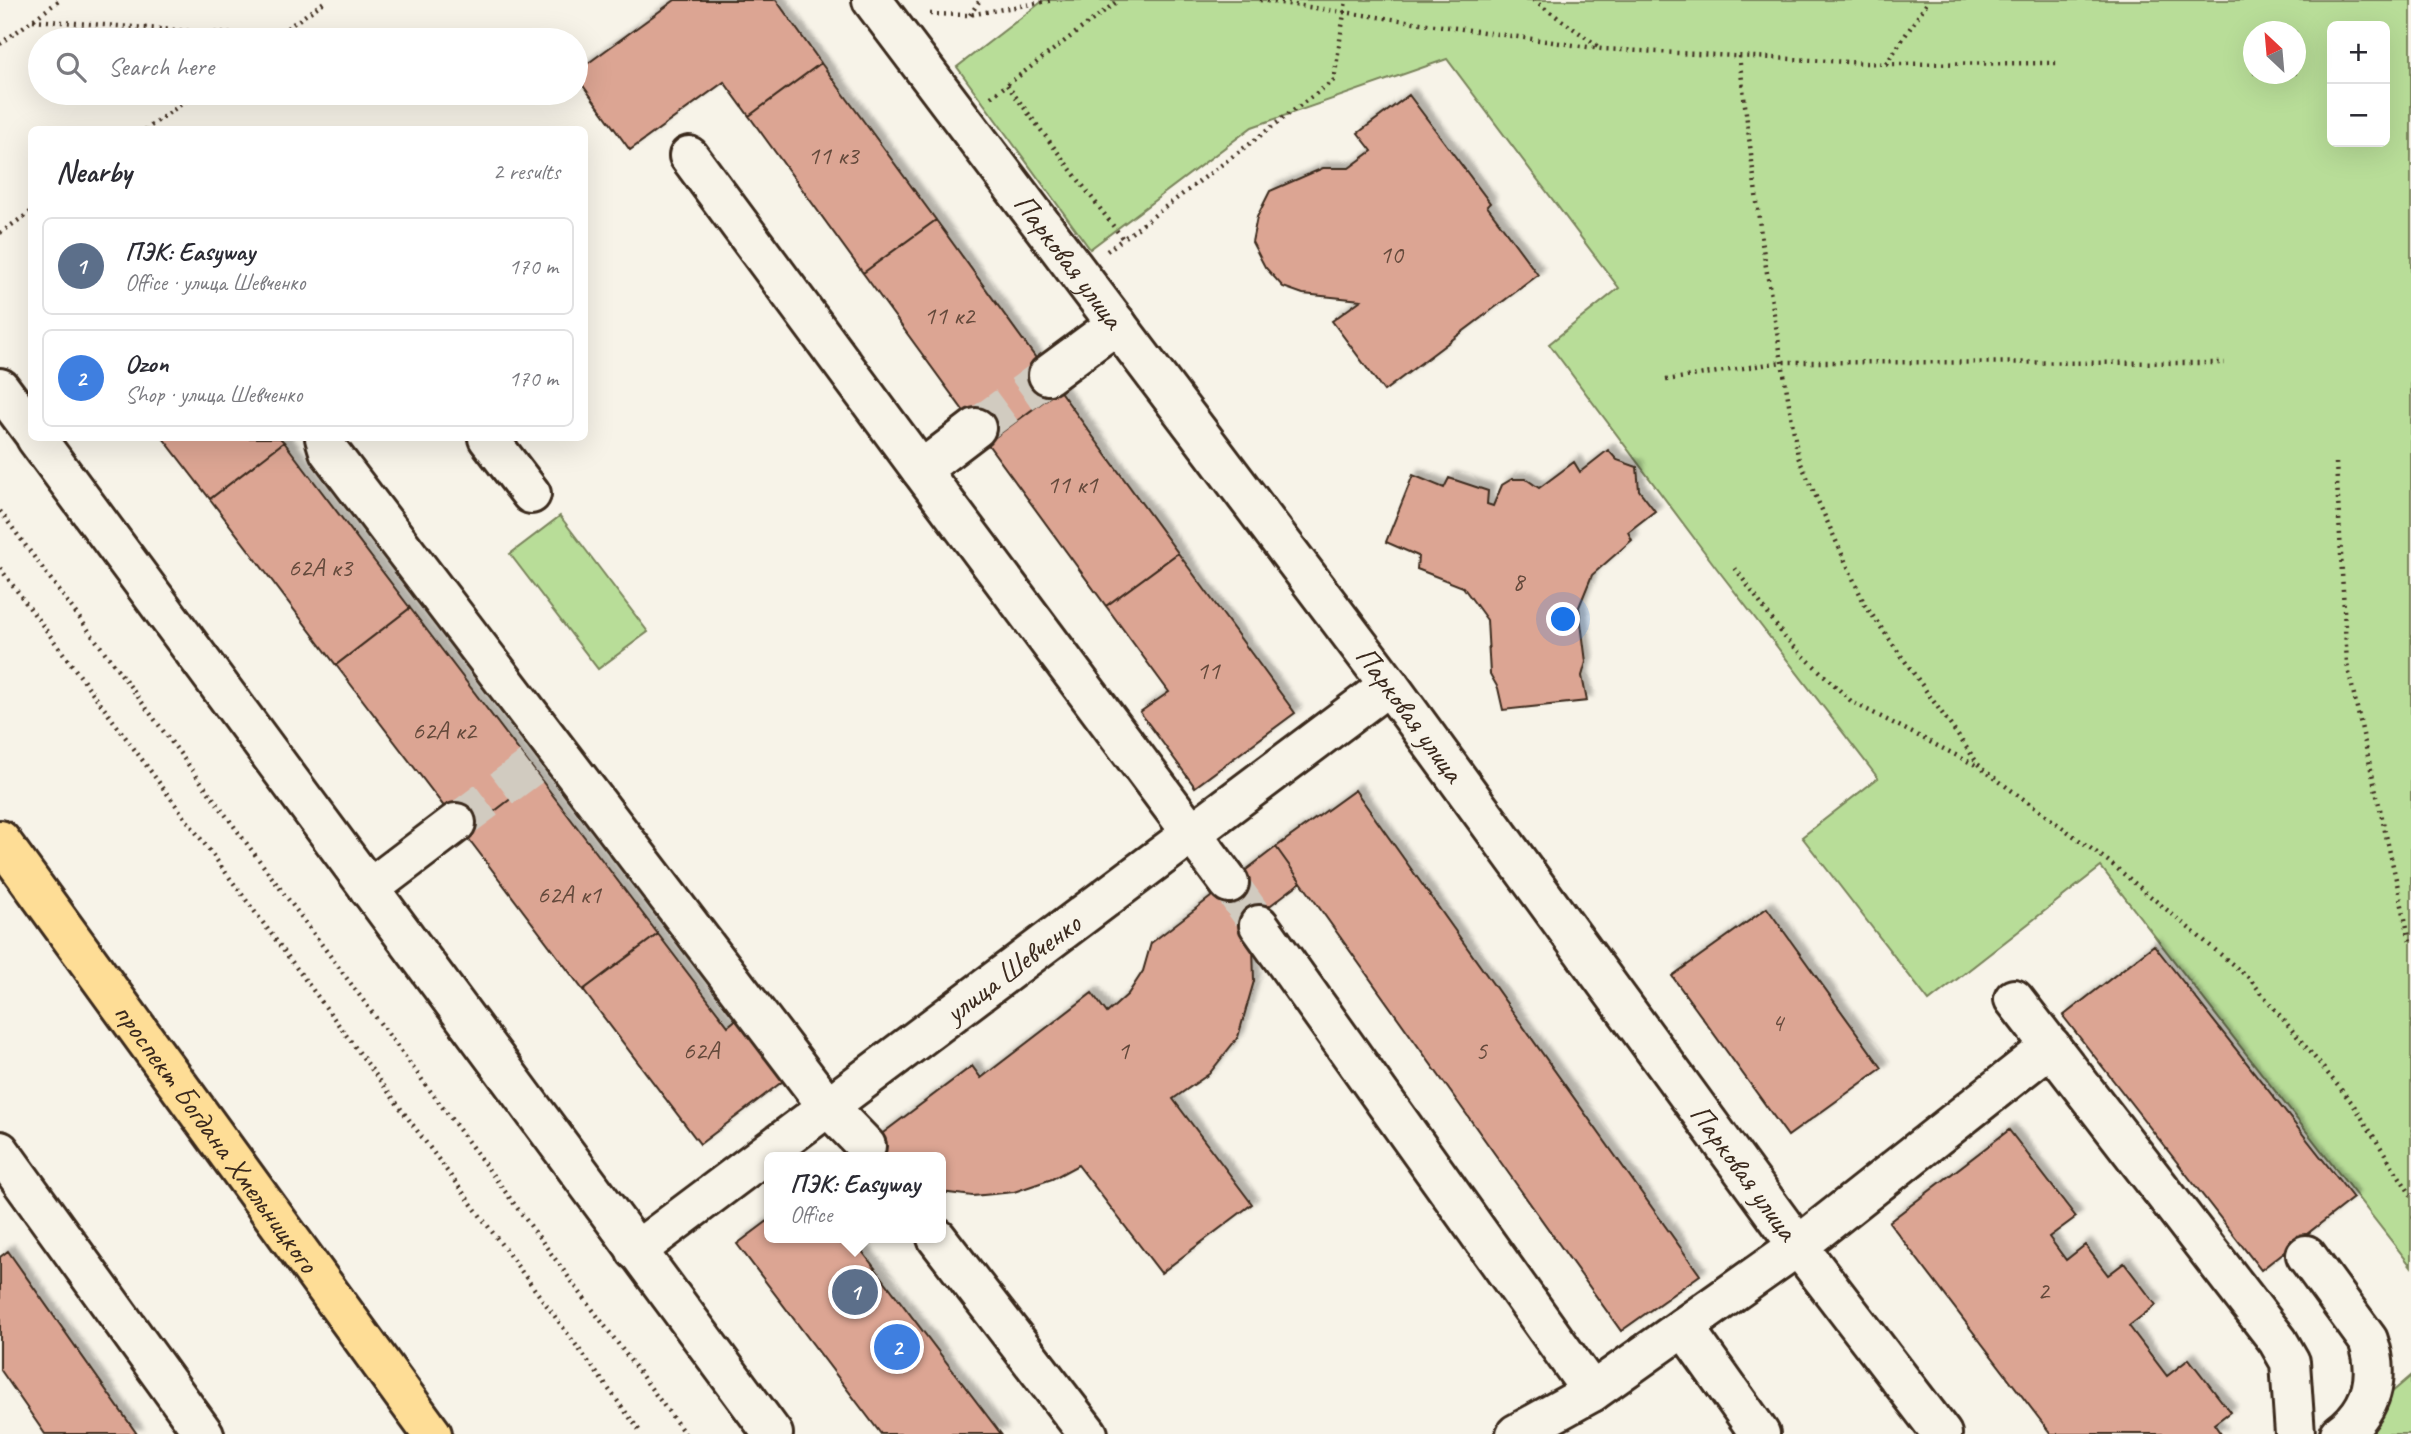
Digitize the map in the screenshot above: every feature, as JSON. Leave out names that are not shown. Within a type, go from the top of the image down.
[{"type":"main road","name":"проспект Богдана Хмельницкого","points":[[0,840],[432,1434]]},
{"type":"street","name":"Парковая улица","points":[[872,0],[1389,685],[1798,1246],[1942,1434]]},
{"type":"street","points":[[689,156],[1229,883]]},
{"type":"street","points":[[1048,375],[1117,324]]},
{"type":"street","points":[[0,388],[28,426]]},
{"type":"street","points":[[921,470],[976,428]]},
{"type":"street","points":[[38,441],[773,1434]]},
{"type":"street","points":[[326,441],[329,451],[543,758],[828,1107],[866,1146]]},
{"type":"street","points":[[490,441],[531,494]]},
{"type":"street","name":"улица Шевченко","points":[[768,1152],[1389,685]]},
{"type":"street","points":[[369,889],[456,823]]},
{"type":"street","points":[[1259,925],[1592,1392]]},
{"type":"street","points":[[2014,999],[2278,1341],[2290,1362],[2295,1434]]},
{"type":"street","points":[[1516,1434],[1592,1392],[1798,1246],[2051,1046]]},
{"type":"street","points":[[0,1151],[204,1434]]},
{"type":"street","name":"улица Шевченко","points":[[636,1251],[764,1155]]},
{"type":"street","points":[[941,1243],[1088,1434]]},
{"type":"street","points":[[2305,1255],[2368,1340],[2374,1356],[2375,1384],[2356,1422],[2340,1434]]},
{"type":"street","points":[[1684,1327],[1760,1434]]},
{"type":"path","points":[[0,44],[60,0]]},
{"type":"path","points":[[288,28],[327,0]]},
{"type":"path","points":[[969,15],[980,0]]},
{"type":"path","points":[[921,14],[969,15],[1054,0]]},
{"type":"path","points":[[962,119],[1119,0]]},
{"type":"path","points":[[1260,0],[1345,10],[1602,49],[1886,64],[2058,63]]},
{"type":"path","points":[[1007,85],[1123,239],[1334,80],[1346,0]]},
{"type":"path","points":[[1533,0],[1602,49]]},
{"type":"path","points":[[1886,64],[1929,0]]},
{"type":"path","points":[[33,20],[134,28]]},
{"type":"path","points":[[1739,56],[1762,243],[1798,457],[1865,605],[1981,768]]},
{"type":"path","points":[[151,126],[180,105]]},
{"type":"path","points":[[0,233],[28,214]]},
{"type":"path","points":[[1666,380],[1782,362],[2225,363]]},
{"type":"path","points":[[2336,463],[2347,664],[2411,945]]},
{"type":"path","points":[[0,511],[685,1434]]},
{"type":"path","points":[[0,568],[642,1434]]},
{"type":"path","points":[[1735,569],[1787,639],[1852,702],[1981,768],[2108,861],[2249,978],[2353,1104],[2411,1195]]},
{"type":"green space","points":[[1044,0],[2411,0],[2411,1266],[2101,867],[1929,1001],[1802,837],[1878,778],[1549,344],[1619,288],[1447,59],[1252,127],[1090,249],[957,67]]},
{"type":"green space","points":[[560,516],[648,632],[598,669],[510,554]]},
{"type":"green space","points":[[2411,1376],[2411,1434],[2343,1434]]},
{"type":"building","points":[[675,0],[776,0],[821,63],[749,116],[724,82],[630,150],[588,92],[588,63]]},
{"type":"building","points":[[821,63],[936,220],[863,273],[749,116]]},
{"type":"building","points":[[1409,95],[1490,203],[1487,206],[1538,275],[1384,391],[1332,321],[1361,300],[1303,294],[1283,287],[1265,267],[1252,242],[1257,217],[1270,191],[1323,168],[1349,168],[1372,151],[1358,133]]},
{"type":"building","points":[[936,220],[1059,390],[987,443],[863,273]]},
{"type":"building","points":[[1059,390],[1178,553],[1106,606],[987,443]]},
{"type":"building","points":[[165,441],[284,442],[210,499]]},
{"type":"building","points":[[284,442],[410,608],[336,665],[210,499]]},
{"type":"building","points":[[1608,450],[1617,460],[1637,467],[1639,490],[1655,511],[1628,532],[1632,540],[1592,575],[1579,607],[1586,662],[1582,676],[1587,701],[1503,710],[1498,688],[1490,674],[1487,620],[1463,587],[1417,569],[1418,556],[1386,542],[1413,475],[1444,488],[1449,478],[1488,491],[1487,504],[1493,506],[1502,485],[1512,479],[1526,479],[1539,488],[1574,462],[1580,472]]},
{"type":"building","points":[[1178,553],[1295,713],[1195,787],[1140,712],[1169,692],[1106,606]]},
{"type":"building","points":[[410,608],[539,777],[465,834],[336,665]]},
{"type":"building","points":[[539,777],[658,934],[583,990],[465,834]]},
{"type":"building","points":[[1355,790],[1700,1275],[1621,1331],[1276,847]]},
{"type":"building","points":[[1276,847],[1301,882],[1263,911],[1253,945],[1254,981],[1238,1037],[1209,1074],[1173,1099],[1252,1204],[1161,1273],[1078,1165],[1052,1179],[1014,1192],[973,1196],[946,1193],[946,1152],[858,1152],[972,1066],[981,1078],[1092,993],[1107,1013],[1128,994],[1143,971],[1151,943]]},
{"type":"building","points":[[1767,908],[1882,1068],[1788,1136],[1672,976]]},
{"type":"building","points":[[658,934],[728,1026],[744,1013],[791,1075],[700,1144],[583,990]]},
{"type":"building","points":[[2154,945],[2353,1198],[2261,1270],[2063,1016]]},
{"type":"building","points":[[2009,1130],[2076,1217],[2049,1237],[2066,1260],[2085,1245],[2108,1275],[2124,1263],[2156,1305],[2129,1326],[2167,1376],[2189,1359],[2230,1412],[2214,1424],[2221,1434],[2051,1434],[1889,1222]]},
{"type":"building","points":[[764,1224],[764,1243],[856,1243],[1001,1434],[881,1434],[737,1244]]},
{"type":"building","points":[[8,1251],[137,1434],[45,1434],[0,1369],[0,1257]]},
{"type":"tunnel","points":[[976,428],[1048,375]]},
{"type":"tunnel","points":[[456,823],[531,767]]},
{"type":"tunnel","points":[[1229,883],[1259,925]]},
{"type":"place","name":"ПЭК: Easyway","points":[[855,1292]]},
{"type":"place","name":"Ozon","points":[[897,1347]]}]
